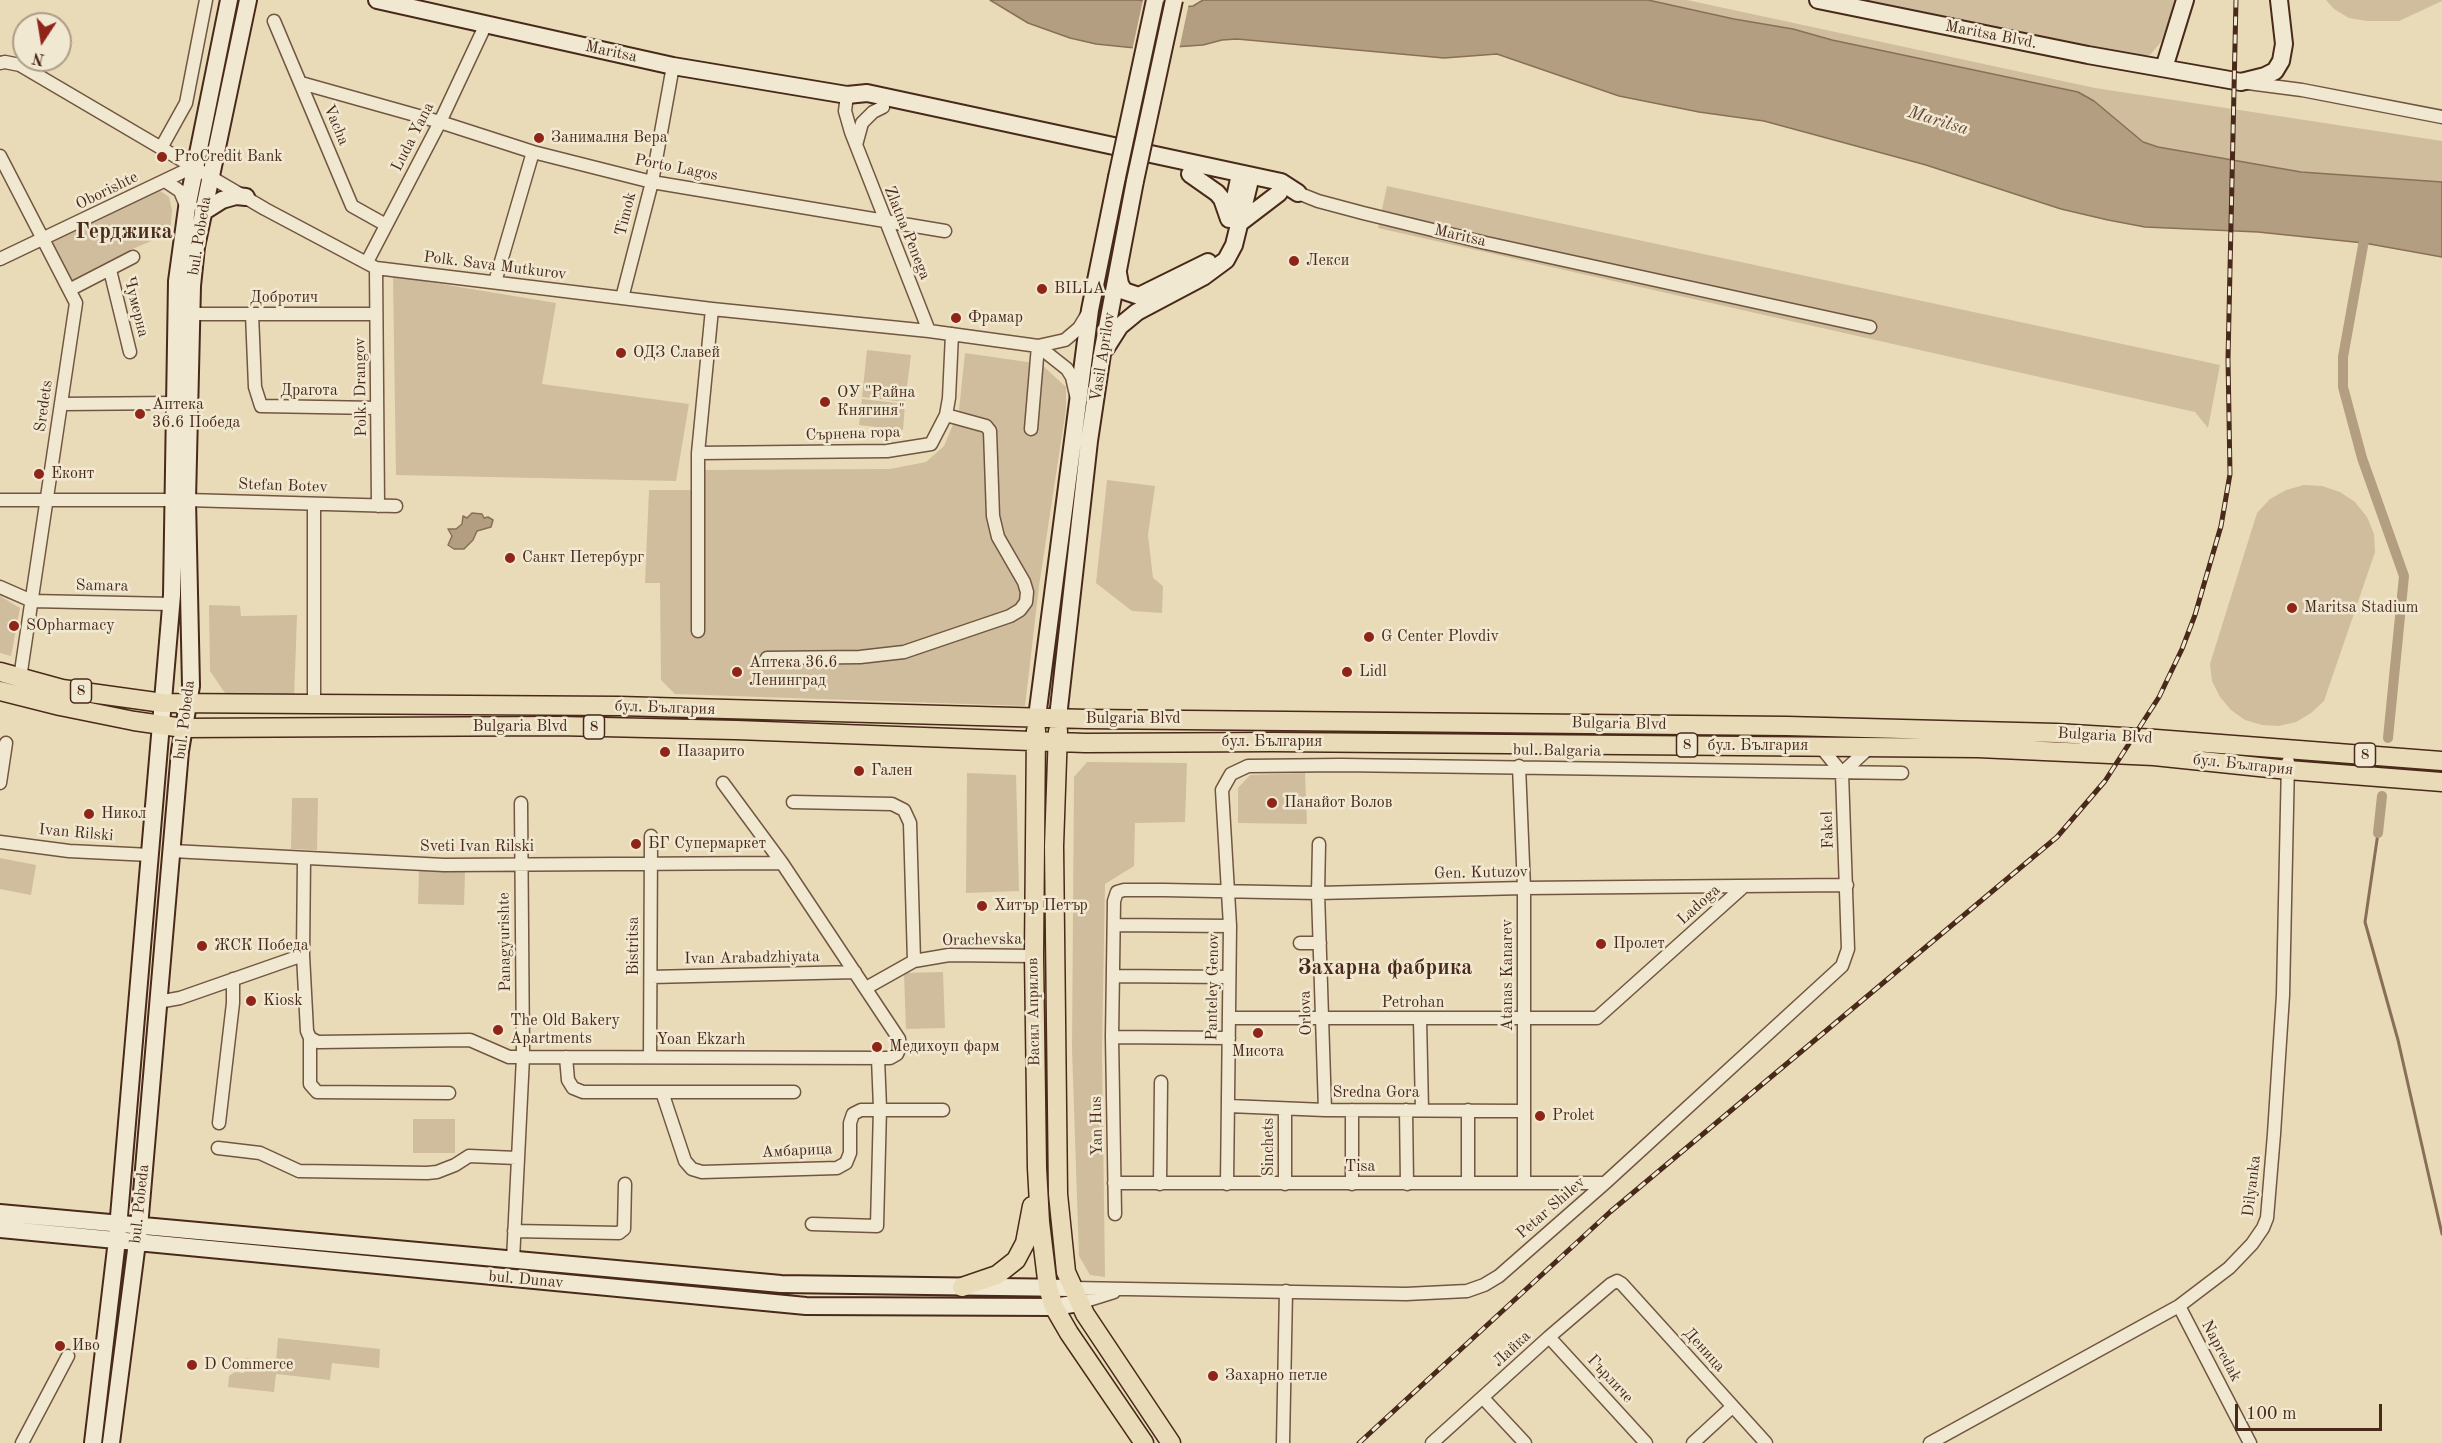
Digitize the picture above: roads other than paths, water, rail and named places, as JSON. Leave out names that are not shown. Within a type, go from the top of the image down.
[{"type":"main road","name":"bul. Pobeda","points":[[93,1443],[117,1233],[171,604],[196,247],[195,166],[229,0]]},
{"type":"main road","name":"bul. Pobeda","points":[[111,1443],[138,1234],[183,728],[191,686],[175,403],[177,281],[195,210],[211,176],[248,0]]},
{"type":"main road","name":"Maritsa","points":[[377,0],[673,66],[847,95],[865,103],[1190,174],[1281,183],[1298,192]]},
{"type":"main road","name":"Vasil Aprilov","points":[[1037,717],[1090,310],[1155,0]]},
{"type":"main road","name":"Vasil Aprilov","points":[[1058,717],[1087,453],[1102,354],[1135,181],[1174,0]]},
{"type":"main road","name":"Maritsa Blvd.","points":[[1818,0],[2241,82]]},
{"type":"main road","points":[[2164,68],[2186,0]]},
{"type":"main road","points":[[2241,82],[2275,71],[2281,61],[2283,44],[2278,0]]},
{"type":"main road","name":"Maritsa","points":[[847,95],[867,93],[1244,180],[1278,193],[1298,192]]},
{"type":"main road","points":[[1190,174],[1218,193],[1235,222]]},
{"type":"main road","points":[[1102,354],[1120,326],[1128,319],[1220,267],[1231,253],[1244,180]]},
{"type":"main road","points":[[1117,270],[1124,291],[1135,296],[1142,296],[1216,256],[1235,222],[1278,193]]},
{"type":"main road","points":[[195,210],[236,196],[246,197]]},
{"type":"main road","name":"8","points":[[0,672],[62,688],[163,703]]},
{"type":"main road","name":"8","points":[[0,691],[60,706],[183,728]]},
{"type":"main road","name":"бул. България","points":[[163,703],[583,705],[1058,717]]},
{"type":"main road","name":"Васил Априлов","points":[[1037,717],[1034,956],[1037,1168],[1040,1222],[1048,1288],[1054,1307],[1144,1443]]},
{"type":"main road","name":"Bulgaria Blvd","points":[[1058,717],[1787,726],[2044,733],[2288,749]]},
{"type":"main road","name":"Васил Априлов","points":[[1058,717],[1054,846],[1058,1194],[1066,1272],[1075,1295],[1171,1443]]},
{"type":"main road","points":[[1540,745],[1541,723]]},
{"type":"main road","name":"Bulgaria Blvd","points":[[183,728],[558,726],[748,730],[1036,742]]},
{"type":"main road","name":"бул. България","points":[[1036,742],[1871,746],[2054,750],[2154,756],[2288,770],[2442,782]]},
{"type":"main road","name":"бул. България","points":[[2288,749],[2442,761]]},
{"type":"main road","points":[[962,1287],[1004,1271],[1020,1253],[1028,1230],[1037,1168]]},
{"type":"main road","name":"bul. Dunav","points":[[0,1213],[117,1233]]},
{"type":"main road","name":"bul. Dunav","points":[[0,1229],[138,1234],[513,1260],[781,1284],[1048,1288],[1075,1295]]},
{"type":"main road","name":"bul. Dunav","points":[[138,1234],[382,1267],[806,1306],[1054,1307],[1075,1295]]},
{"type":"street","points":[[161,148],[186,103],[206,0]]},
{"type":"street","name":"Vacha","points":[[274,21],[352,206],[386,225]]},
{"type":"street","name":"Luda Yana","points":[[371,265],[386,225],[440,122],[486,24]]},
{"type":"street","name":"Polk. Sava Mutkurov","points":[[0,63],[20,65],[246,197],[371,265],[712,309],[929,331],[1038,346]]},
{"type":"street","name":"Timok","points":[[622,298],[651,182],[673,66]]},
{"type":"street","points":[[2241,82],[2302,90],[2442,117]]},
{"type":"street","name":"Porto Lagos","points":[[301,83],[440,122],[533,152],[651,182],[945,231]]},
{"type":"street","name":"Zlatna Penega","points":[[847,95],[846,117],[856,146],[929,331]]},
{"type":"street","points":[[856,146],[862,123],[869,115],[883,107]]},
{"type":"street","points":[[495,282],[533,152]]},
{"type":"street","name":"Sredets","points":[[0,156],[76,303],[20,678]]},
{"type":"street","name":"Oborishte","points":[[0,259],[195,166]]},
{"type":"street","points":[[165,181],[180,190],[195,210]]},
{"type":"street","name":"Maritsa","points":[[1298,192],[1318,201],[1464,237],[1870,327]]},
{"type":"street","points":[[71,290],[133,257]]},
{"type":"street","name":"Polk. Drangov","points":[[371,265],[376,314],[378,506]]},
{"type":"street","name":"Чумерна","points":[[110,270],[130,352]]},
{"type":"street","points":[[698,631],[698,453],[712,309]]},
{"type":"street","points":[[1038,346],[1065,340],[1079,328],[1090,310]]},
{"type":"street","name":"Добротич","points":[[192,314],[376,314]]},
{"type":"street","name":"Драгота","points":[[252,314],[255,387],[261,406],[377,408]]},
{"type":"street","name":"Сърнена гора","points":[[698,453],[814,453],[909,448],[932,444],[946,415],[950,398],[952,334]]},
{"type":"street","points":[[1038,346],[1067,369],[1074,385],[1077,402]]},
{"type":"street","points":[[1030,429],[1038,346]]},
{"type":"street","points":[[61,404],[175,403]]},
{"type":"street","points":[[767,658],[861,657],[904,652],[1010,616],[1020,610],[1026,602],[1024,582],[998,537],[993,516],[990,431],[986,426],[946,415]]},
{"type":"street","name":"Stefan Botev","points":[[0,500],[179,500],[396,506]]},
{"type":"street","points":[[314,504],[314,705]]},
{"type":"street","points":[[0,588],[32,601]]},
{"type":"street","name":"Samara","points":[[32,601],[171,604]]},
{"type":"street","points":[[0,783],[6,742]]},
{"type":"street","points":[[1820,746],[1842,773],[1871,746]]},
{"type":"street","name":"Dilyanka","points":[[1930,1443],[2179,1306],[2237,1260],[2263,1228],[2266,1218],[2274,1134],[2283,995],[2288,749]]},
{"type":"street","name":"bul. Balgaria","points":[[1222,790],[1231,774],[1248,766],[1519,766],[1902,773]]},
{"type":"street","name":"Atanas Kanarev","points":[[1519,766],[1524,888],[1524,1183]]},
{"type":"street","name":"Fakel","points":[[1842,773],[1847,885]]},
{"type":"street","points":[[723,783],[782,863],[866,988],[898,1039],[900,1047],[897,1054],[890,1058],[878,1058],[880,1108],[878,1226],[812,1224]]},
{"type":"street","name":"Panteley Genov","points":[[1222,790],[1230,926],[1227,1184]]},
{"type":"street","points":[[793,802],[892,804],[904,810],[910,823],[914,961]]},
{"type":"street","name":"Panagyurishte","points":[[513,1260],[523,1057],[521,803]]},
{"type":"street","name":"Bistritsa","points":[[650,1056],[651,837]]},
{"type":"street","name":"Ivan Rilski","points":[[0,842],[69,851],[150,855]]},
{"type":"street","name":"Orlova","points":[[1319,844],[1318,893],[1325,1110]]},
{"type":"street","name":"Sveti Ivan Rilski","points":[[172,851],[304,860],[444,865],[782,863]]},
{"type":"street","points":[[304,860],[303,955],[307,1031],[310,1038],[310,1084],[317,1092],[449,1093]]},
{"type":"street","name":"Petar Shilev","points":[[1075,1295],[1126,1289],[1406,1294],[1467,1291],[1484,1285],[1499,1276],[1605,1183],[1842,966],[1848,949],[1847,885]]},
{"type":"street","name":"Gen. Kutuzov","points":[[1117,892],[1124,890],[1318,893],[1524,888],[1742,888],[1847,885]]},
{"type":"street","name":"Ladoga","points":[[1597,1018],[1742,888]]},
{"type":"street","name":"Yan Hus","points":[[1115,1214],[1112,1037],[1114,901],[1117,892]]},
{"type":"street","points":[[1114,925],[1230,926]]},
{"type":"street","points":[[1300,943],[1320,943]]},
{"type":"street","name":"Orachevska","points":[[866,988],[914,961],[949,954],[1034,956]]},
{"type":"street","points":[[158,1002],[180,998],[303,955]]},
{"type":"street","name":"Ivan Arabadzhiyata","points":[[651,977],[855,972]]},
{"type":"street","points":[[1113,976],[1229,977]]},
{"type":"street","points":[[219,1123],[233,1003],[233,979]]},
{"type":"street","name":"Petrohan","points":[[1229,1018],[1323,1020],[1597,1018]]},
{"type":"street","points":[[1420,1019],[1422,1110]]},
{"type":"street","points":[[1112,1037],[1229,1038]]},
{"type":"street","name":"Yoan Ekzarh","points":[[310,1038],[318,1042],[470,1040],[508,1057],[878,1058]]},
{"type":"street","points":[[566,1057],[568,1080],[573,1088],[584,1092],[794,1092]]},
{"type":"street","points":[[1160,1184],[1161,1082]]},
{"type":"street","name":"Амбарица","points":[[662,1092],[685,1161],[692,1169],[702,1172],[837,1167],[846,1162],[850,1153],[850,1123],[853,1114],[861,1110],[880,1108],[944,1110]]},
{"type":"street","name":"Sredna Gora","points":[[1229,1106],[1325,1110],[1523,1111]]},
{"type":"street","name":"Sinchets","points":[[1285,1184],[1286,1109]]},
{"type":"street","points":[[1352,1110],[1352,1184]]},
{"type":"street","points":[[1406,1110],[1407,1184]]},
{"type":"street","points":[[1468,1110],[1468,1183]]},
{"type":"street","points":[[218,1148],[260,1153],[299,1171],[427,1173],[437,1172],[469,1156],[517,1158]]},
{"type":"street","name":"Tisa","points":[[1114,1183],[1605,1183]]},
{"type":"street","points":[[514,1231],[619,1233],[624,1230],[625,1184]]},
{"type":"street","name":"Лайка","points":[[1432,1443],[1549,1337],[1617,1281]]},
{"type":"street","name":"Деница","points":[[1617,1281],[1766,1443]]},
{"type":"street","points":[[1283,1443],[1286,1291]]},
{"type":"street","name":"Napredak","points":[[2179,1306],[2250,1443]]},
{"type":"street","name":"Гърличе","points":[[1549,1337],[1646,1443]]},
{"type":"street","points":[[22,1443],[68,1356]]},
{"type":"street","points":[[1483,1398],[1525,1443]]},
{"type":"street","points":[[1694,1443],[1732,1407]]},
{"type":"water","points":[[990,0],[1138,0],[1180,7],[1193,6],[1203,0],[1648,0],[1793,29],[1832,40],[2078,92],[2094,101],[2143,142],[2158,147],[2301,172],[2442,182],[2442,257],[2364,243],[2258,232],[2145,227],[2108,220],[2061,209],[1926,165],[1764,121],[1699,112],[1619,96],[1497,54],[1444,58],[1237,39],[1203,45],[1145,49],[1096,44],[1070,38],[1028,23]]},
{"type":"water","points":[[472,513],[482,514],[484,518],[488,517],[493,520],[491,527],[477,531],[473,540],[464,549],[454,549],[448,545],[452,536],[448,529],[456,529],[462,524],[463,516],[467,518]]},
{"type":"waterway","points":[[2366,229],[2343,357],[2343,387],[2362,458],[2404,576],[2388,738]]},
{"type":"waterway","points":[[2378,833],[2382,796]]},
{"type":"waterway","points":[[2378,833],[2365,922],[2398,1040],[2442,1234]]},
{"type":"railway","points":[[1359,1443],[1610,1212],[2057,837],[2105,781],[2159,697],[2195,615],[2221,526],[2230,474],[2228,359],[2236,0]]},
{"type":"place","name":"Занималня Вера","points":[[539,138]]},
{"type":"place","name":"ProCredit Bank","points":[[162,157]]},
{"type":"place","name":"Лекси","points":[[1294,261]]},
{"type":"place","name":"BILLA","points":[[1042,289]]},
{"type":"place","name":"Фрамар","points":[[956,318]]},
{"type":"place","name":"ОДЗ Славей","points":[[621,353]]},
{"type":"place","name":"ОУ \"Райна Княгиня\"","points":[[825,402]]},
{"type":"place","name":"Аптека 36.6 Победа","points":[[140,414]]},
{"type":"place","name":"Еконт","points":[[39,474]]},
{"type":"place","name":"Санкт Петербург","points":[[510,558]]},
{"type":"place","name":"Maritsa Stadium","points":[[2292,608]]},
{"type":"place","name":"SOpharmacy","points":[[14,626]]},
{"type":"place","name":"G Center Plovdiv","points":[[1369,637]]},
{"type":"place","name":"Аптека 36.6 Ленинград","points":[[737,672]]},
{"type":"place","name":"Lidl","points":[[1347,672]]},
{"type":"place","name":"Пазарито","points":[[665,752]]},
{"type":"place","name":"Гален","points":[[859,771]]},
{"type":"place","name":"Панайот Волов","points":[[1272,803]]},
{"type":"place","name":"Никол","points":[[89,814]]},
{"type":"place","name":"БГ Супермаркет","points":[[636,844]]},
{"type":"place","name":"Хитър Петър","points":[[982,906]]},
{"type":"place","name":"Пролет","points":[[1601,944]]},
{"type":"place","name":"ЖСК Победа","points":[[202,946]]},
{"type":"place","name":"Kiosk","points":[[251,1001]]},
{"type":"place","name":"The Old Bakery Apartments","points":[[498,1030]]},
{"type":"place","name":"Мисота","points":[[1258,1033]]},
{"type":"place","name":"Медихоуп фарм","points":[[877,1047]]},
{"type":"place","name":"Prolet","points":[[1540,1116]]},
{"type":"place","name":"Иво","points":[[60,1346]]},
{"type":"place","name":"D Commerce","points":[[192,1365]]},
{"type":"place","name":"Захарно петле","points":[[1213,1376]]},
{"type":"district","name":"Герджика","points":[[124,232]]},
{"type":"district","name":"Захарна фабрика","points":[[1385,968]]}]
